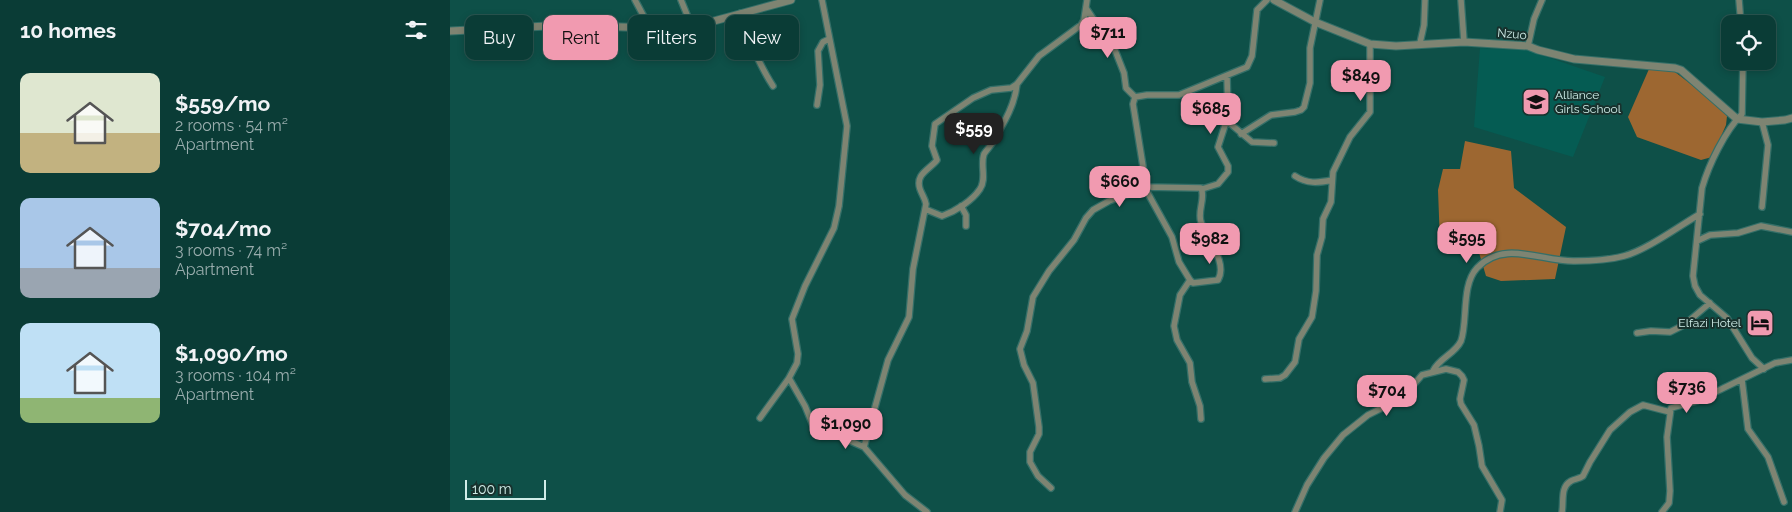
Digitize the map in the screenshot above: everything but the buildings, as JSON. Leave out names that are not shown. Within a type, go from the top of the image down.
[{"type":"street","points":[[635,0],[643,15]]},
{"type":"street","points":[[681,0],[687,15]]},
{"type":"street","points":[[715,20],[791,0]]},
{"type":"street","points":[[760,418],[789,378],[797,363],[798,354],[792,319],[834,228],[840,206],[846,126],[822,0]]},
{"type":"street","points":[[864,447],[888,360],[909,318],[913,269],[926,201],[920,189],[920,179],[922,173],[937,160],[932,146],[936,124],[982,94],[991,90],[1011,88],[1017,84],[1039,56],[1081,25],[1084,20],[1087,0]]},
{"type":"street","points":[[1135,97],[1147,94],[1180,95],[1247,67],[1250,63],[1258,6],[1267,0]]},
{"type":"street","name":"Nzuo","points":[[1274,0],[1316,22],[1370,44],[1396,46],[1420,43],[1464,42],[1528,46],[1574,59],[1675,68],[1681,70],[1737,118]]},
{"type":"street","points":[[1241,134],[1271,115],[1295,112],[1304,107],[1310,82],[1310,48],[1320,0]]},
{"type":"street","points":[[1420,43],[1424,25],[1424,0]]},
{"type":"street","points":[[1461,0],[1464,42]]},
{"type":"street","points":[[1528,46],[1534,20],[1542,0]]},
{"type":"street","points":[[1739,0],[1740,15]]},
{"type":"street","points":[[1086,8],[1096,23],[1110,35],[1124,72],[1126,88],[1135,97]]},
{"type":"street","points":[[741,13],[747,35],[766,76],[773,86]]},
{"type":"street","points":[[450,31],[566,26],[628,27]]},
{"type":"street","points":[[816,105],[820,86],[818,51],[823,42],[829,39]]},
{"type":"street","points":[[1265,379],[1280,378],[1285,375],[1294,362],[1299,338],[1312,317],[1316,291],[1317,256],[1322,237],[1323,218],[1331,202],[1335,166],[1350,137],[1370,112],[1370,44]]},
{"type":"street","points":[[1744,70],[1744,106],[1742,114],[1730,126],[1705,176],[1702,188],[1693,276],[1695,286],[1700,294],[1727,318],[1752,358],[1764,369]]},
{"type":"street","points":[[1050,488],[1038,476],[1030,462],[1030,452],[1039,434],[1033,384],[1020,349],[1027,331],[1033,296],[1049,271],[1074,240],[1086,218],[1093,210],[1109,201],[1145,187],[1197,186],[1202,189],[1218,184],[1228,172],[1228,166],[1218,147],[1228,120],[1227,76]]},
{"type":"street","points":[[924,209],[942,216],[971,199],[982,186],[984,154],[995,139],[1016,98],[1017,84]]},
{"type":"street","points":[[1135,97],[1133,104],[1145,187],[1172,237],[1179,262],[1193,283],[1216,281],[1221,272],[1221,265],[1215,250],[1207,238],[1200,218],[1202,189]]},
{"type":"street","points":[[1737,118],[1762,122],[1792,118]]},
{"type":"street","points":[[1228,120],[1241,134],[1252,142],[1274,143]]},
{"type":"street","points":[[1762,122],[1768,145],[1762,207]]},
{"type":"street","points":[[1295,176],[1302,181],[1311,183],[1332,180]]},
{"type":"street","points":[[961,206],[966,215],[966,226]]},
{"type":"street","points":[[1433,371],[1440,361],[1457,347],[1461,340],[1472,276],[1483,263],[1507,253],[1523,253],[1551,260],[1574,261],[1623,256],[1635,252],[1700,214]]},
{"type":"street","points":[[1697,241],[1710,235],[1738,233],[1762,226],[1792,232]]},
{"type":"street","points":[[1190,280],[1180,295],[1174,326],[1176,340],[1190,363],[1192,382],[1200,406],[1201,419]]},
{"type":"street","points":[[1637,333],[1651,331],[1670,332],[1684,325],[1710,303]]},
{"type":"street","points":[[1670,412],[1678,406],[1697,401],[1776,363],[1792,360]]},
{"type":"street","points":[[1295,512],[1307,485],[1324,458],[1344,435],[1368,415],[1388,405],[1410,389],[1422,375],[1433,371],[1446,370],[1458,372],[1464,380],[1460,399],[1474,425],[1482,466],[1502,500],[1500,512]]},
{"type":"street","points":[[789,378],[805,406],[814,428],[837,435],[864,447],[905,495],[926,512]]},
{"type":"street","points":[[1742,380],[1748,429],[1768,457],[1784,502]]},
{"type":"street","points":[[1562,512],[1563,490],[1570,482],[1583,476],[1614,426],[1637,407],[1654,406],[1670,412]]},
{"type":"street","points":[[1662,512],[1669,503],[1670,491],[1667,437],[1670,428],[1670,412]]},
{"type":"shaded area","name":"Alliance Girls School","points":[[1480,48],[1527,50],[1605,77],[1573,157],[1474,127]]},
{"type":"shaded area","points":[[1649,69],[1675,72],[1718,105],[1727,116],[1726,125],[1712,157],[1701,160],[1637,137],[1628,117]]},
{"type":"shaded area","points":[[1465,141],[1511,151],[1514,188],[1566,227],[1555,279],[1501,281],[1486,276],[1477,246],[1446,250],[1440,243],[1438,190],[1443,169],[1460,169]]},
{"type":"place","name":"Alliance Girls School","points":[[1536,102]]},
{"type":"place","name":"Elfazi Hotel","points":[[1760,323]]}]
